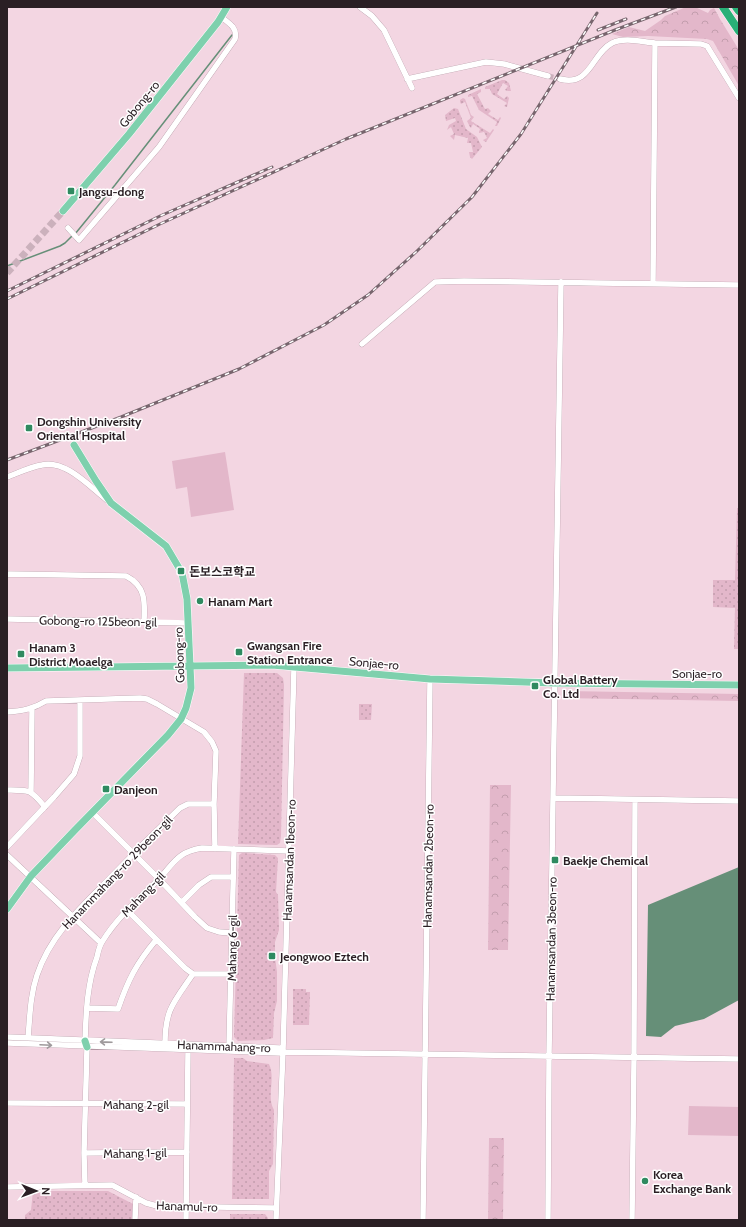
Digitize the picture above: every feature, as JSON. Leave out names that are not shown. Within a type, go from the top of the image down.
[{"type":"highway","points":[[722,7],[739,31]]},
{"type":"highway","points":[[736,7],[739,11]]},
{"type":"main road","name":"Gobong-ro","points":[[63,211],[129,134],[221,17],[227,7]]},
{"type":"main road","name":"Gobong-ro","points":[[7,909],[31,876],[168,735],[181,719],[192,688],[188,600],[183,577],[166,546],[111,503],[74,445]]},
{"type":"main road","name":"Sonjae-ro","points":[[7,668],[272,664],[430,679],[501,680],[554,683],[739,685]]},
{"type":"street","points":[[360,7],[372,16],[384,30],[412,88]]},
{"type":"street","points":[[69,230],[79,240],[159,147],[236,39],[236,31],[234,28],[221,17]]},
{"type":"street","points":[[560,78],[568,81],[582,76],[587,73],[601,52],[607,46],[624,40],[655,43],[701,44],[708,46],[739,98]]},
{"type":"street","points":[[653,284],[655,43]]},
{"type":"street","points":[[407,79],[486,62],[504,64],[548,76]]},
{"type":"street","points":[[362,344],[435,282],[464,281],[739,285]]},
{"type":"street","name":"Hanamsandan 3beon-ro","points":[[548,1220],[549,1056],[554,798],[554,683],[561,282]]},
{"type":"street","points":[[7,477],[43,464],[55,465],[68,469],[111,503]]},
{"type":"street","points":[[7,575],[126,576],[138,585],[142,592],[144,598],[144,622]]},
{"type":"street","name":"Gobong-ro 125beon-gil","points":[[7,619],[189,623]]},
{"type":"street","name":"Hanamsandan 1beon-ro","points":[[276,1220],[283,1052],[294,667]]},
{"type":"street","name":"Hanamsandan 2beon-ro","points":[[423,1220],[430,679]]},
{"type":"street","points":[[7,712],[25,711],[46,701],[140,698],[147,699],[157,704],[204,732],[216,751],[214,804],[215,849]]},
{"type":"street","points":[[7,847],[74,774],[80,756],[80,700]]},
{"type":"street","points":[[31,792],[32,708]]},
{"type":"street","points":[[7,790],[27,790],[34,793],[45,807]]},
{"type":"street","points":[[554,798],[739,801]]},
{"type":"street","points":[[632,1220],[635,800]]},
{"type":"street","name":"Hanammahang-ro 29beon-gil","points":[[28,1038],[31,996],[49,948],[62,928],[72,916],[180,808],[188,804],[214,804]]},
{"type":"street","points":[[92,812],[182,902],[195,918],[207,928],[219,932],[232,933]]},
{"type":"street","name":"Mahang-gil","points":[[85,1185],[84,1153],[87,1008],[89,982],[101,944],[127,910],[159,879],[179,856],[191,850],[202,848],[289,851]]},
{"type":"street","name":"Mahang 6-gil","points":[[229,1046],[234,849]]},
{"type":"street","points":[[7,855],[31,876],[101,944]]},
{"type":"street","points":[[182,902],[199,885],[211,877],[233,877]]},
{"type":"street","points":[[127,910],[156,940],[193,974],[231,974]]},
{"type":"street","points":[[87,1008],[118,1009],[132,973],[156,940]]},
{"type":"street","points":[[165,1044],[165,1027],[171,1005],[193,974]]},
{"type":"street","name":"Hanammahang-ro","points":[[7,1037],[86,1044],[188,1050],[283,1052]]},
{"type":"street","name":"Hanammahang-ro","points":[[7,1043],[229,1046],[280,1048],[283,1052]]},
{"type":"street","points":[[186,1220],[188,1050]]},
{"type":"street","points":[[283,1052],[739,1059]]},
{"type":"street","name":"Mahang 2-gil","points":[[7,1103],[187,1104]]},
{"type":"street","name":"Mahang 1-gil","points":[[84,1153],[186,1152]]},
{"type":"street","name":"Hanamul-ro","points":[[7,1187],[112,1185],[146,1203],[157,1206],[276,1208]]},
{"type":"street","points":[[135,1220],[136,1197]]},
{"type":"green space","points":[[686,7],[695,7],[708,13],[714,8],[739,50],[739,86],[713,41],[707,39],[648,36],[623,37],[612,34],[629,27],[645,31],[665,16]]},
{"type":"green space","points":[[502,80],[509,83],[511,91],[505,90],[508,86],[503,83],[497,94],[504,99],[507,96],[509,98],[507,107],[504,106],[507,103],[492,94],[490,89],[485,89],[485,87]]},
{"type":"green space","points":[[481,89],[481,92],[477,94],[485,109],[488,108],[491,111],[488,114],[498,120],[500,117],[501,118],[497,126],[495,126],[497,122],[479,110],[472,96],[468,97],[468,95]]},
{"type":"green space","points":[[463,98],[465,99],[471,115],[474,117],[471,121],[490,133],[493,129],[494,130],[486,142],[483,140],[487,138],[484,132],[479,133],[480,129],[473,124],[471,128],[470,127],[467,121],[471,118],[465,102],[461,104],[460,102]]},
{"type":"green space","points":[[454,108],[458,109],[466,129],[477,137],[482,147],[472,159],[469,152],[473,152],[471,143],[467,143],[468,138],[455,135],[454,140],[450,136],[454,134],[451,127],[447,130],[449,125],[456,121],[455,118],[446,121],[445,115]]},
{"type":"green space","points":[[225,452],[234,510],[191,517],[187,487],[176,489],[172,461]]},
{"type":"green space","points":[[737,508],[739,508],[739,649],[734,649],[735,608],[713,607],[713,580],[735,580]]},
{"type":"green space","points":[[244,673],[277,673],[283,678],[281,836],[280,843],[277,845],[238,844]]},
{"type":"green space","points":[[567,691],[739,694],[739,701],[561,698]]},
{"type":"green space","points":[[359,704],[372,704],[371,720],[359,720]]},
{"type":"green space","points":[[490,785],[511,785],[508,950],[488,950]]},
{"type":"green space","points":[[242,853],[275,855],[278,858],[276,892],[278,895],[279,930],[275,942],[277,1001],[274,1013],[273,1038],[264,1040],[238,1041],[234,1037],[239,855]]},
{"type":"green space","points":[[293,989],[306,989],[306,992],[310,992],[309,1025],[293,1025]]},
{"type":"green space","points":[[234,1058],[243,1058],[247,1061],[269,1064],[271,1070],[271,1099],[274,1110],[273,1164],[269,1171],[269,1199],[232,1199]]},
{"type":"green space","points":[[689,1106],[739,1107],[739,1136],[688,1135]]},
{"type":"green space","points":[[489,1138],[504,1138],[503,1220],[488,1220]]},
{"type":"green space","points":[[33,1191],[108,1191],[133,1204],[132,1220],[25,1220],[25,1215],[31,1210]]},
{"type":"green space","points":[[230,1214],[265,1214],[268,1220],[230,1220]]},
{"type":"shaded area","points":[[739,867],[739,1000],[704,1019],[675,1026],[661,1037],[646,1036],[648,905]]},
{"type":"waterway","points":[[75,234],[232,35]]},
{"type":"waterway","points":[[7,266],[60,246],[72,236]]},
{"type":"tunnel","points":[[548,76],[560,79]]},
{"type":"tunnel","points":[[7,273],[63,211]]},
{"type":"railway","points":[[7,299],[160,224],[346,139],[615,30],[676,7]]},
{"type":"railway","points":[[7,460],[121,417],[239,369],[324,325],[368,295],[416,252],[472,197],[521,134],[597,13]]},
{"type":"railway","points":[[598,30],[626,19]]},
{"type":"railway","points":[[7,291],[160,216],[272,167]]},
{"type":"place","name":"Jangsu-dong","points":[[71,191]]},
{"type":"place","name":"Dongshin University Oriental Hospital","points":[[29,428]]},
{"type":"place","name":"돈보스코학교","points":[[181,571]]},
{"type":"place","name":"Hanam Mart","points":[[200,601]]},
{"type":"place","name":"Gwangsan Fire Station Entrance","points":[[239,652]]},
{"type":"place","name":"Hanam 3 District Moaelga","points":[[21,654]]},
{"type":"place","name":"Global Battery Co. Ltd","points":[[535,686]]},
{"type":"place","name":"Danjeon","points":[[106,789]]},
{"type":"place","name":"Baekje Chemical","points":[[555,860]]},
{"type":"place","name":"Jeongwoo Eztech","points":[[272,956]]},
{"type":"place","name":"Korea Exchange Bank","points":[[645,1181]]}]
